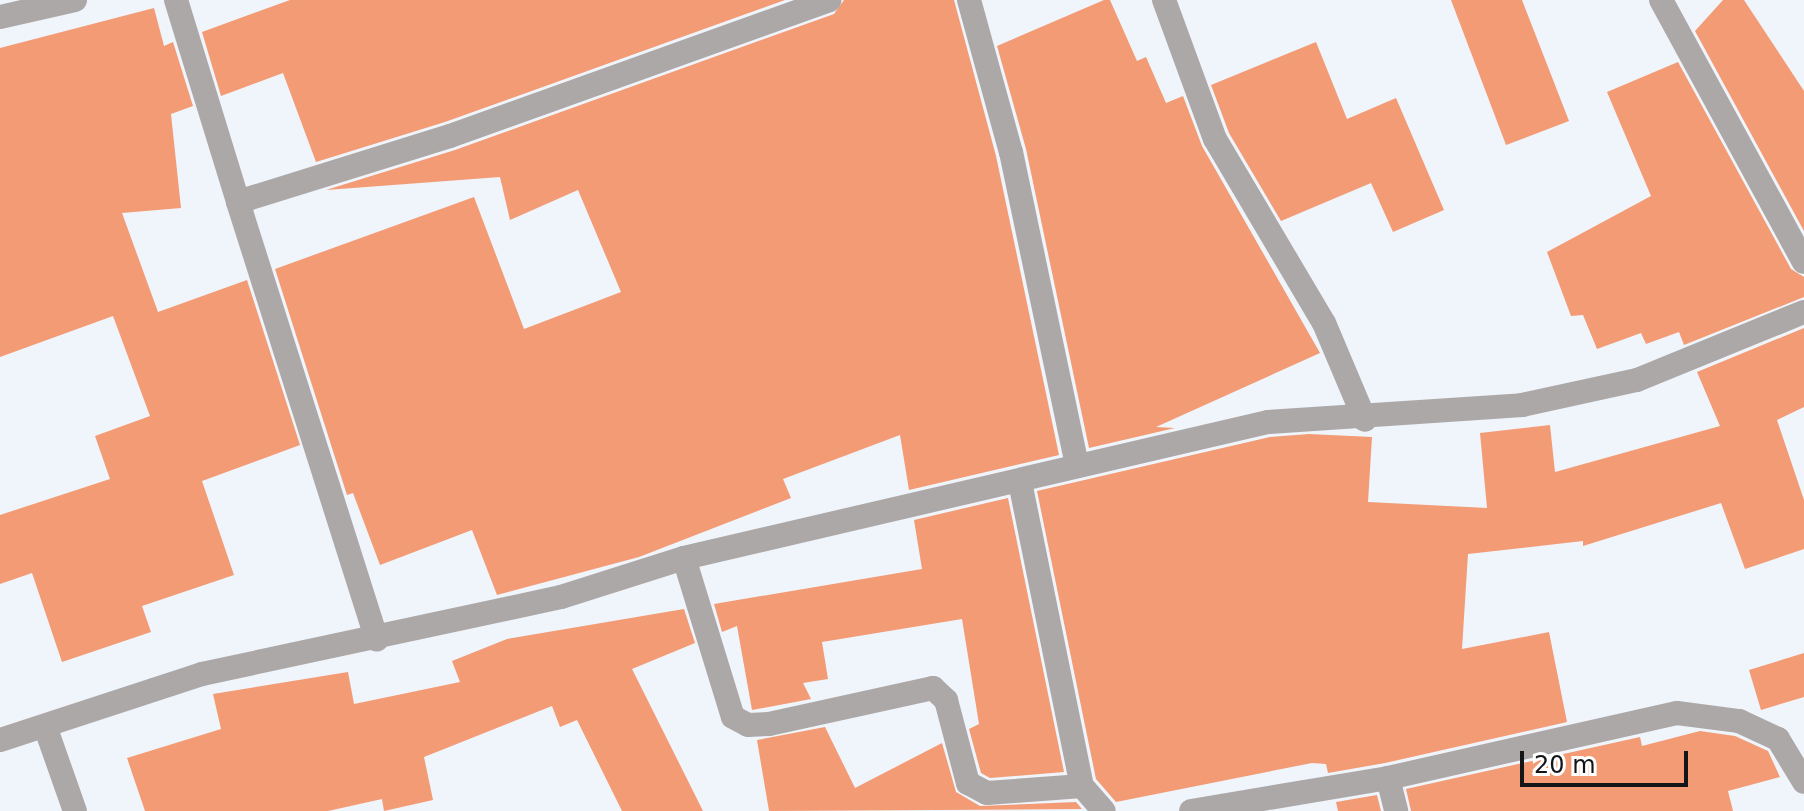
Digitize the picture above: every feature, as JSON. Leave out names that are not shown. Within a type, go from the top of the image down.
[{"type":"street","points":[[0,17],[75,0]]},
{"type":"street","points":[[176,0],[377,639]]},
{"type":"street","points":[[238,202],[450,136],[829,0]]},
{"type":"street","points":[[969,0],[1011,152],[1077,466]]},
{"type":"street","points":[[1164,0],[1215,139],[1324,323],[1365,420]]},
{"type":"street","points":[[1661,0],[1804,262]]},
{"type":"street","points":[[0,740],[202,674],[377,639],[561,597],[684,558],[1268,422],[1365,420],[1522,405],[1637,380],[1804,312]]},
{"type":"street","points":[[1020,482],[1082,786],[1104,811]]},
{"type":"street","points":[[684,558],[733,717],[748,725],[769,724],[933,688],[946,700],[968,783],[987,793],[1082,786]]},
{"type":"street","points":[[1191,811],[1388,778],[1677,713],[1739,721],[1778,739],[1804,782]]},
{"type":"street","points":[[45,726],[75,811]]},
{"type":"street","points":[[1388,778],[1396,811]]},
{"type":"building","points":[[290,0],[785,0],[445,122],[316,162],[283,73],[221,96],[202,32]]},
{"type":"building","points":[[844,0],[954,0],[996,156],[1059,455],[909,490],[900,435],[783,479],[791,498],[639,557],[497,595],[472,530],[380,565],[353,493],[347,495],[275,269],[474,197],[524,329],[621,292],[578,190],[510,220],[500,177],[326,190],[455,150],[834,14]]},
{"type":"building","points":[[1110,0],[1137,61],[1146,57],[1166,103],[1183,96],[1202,146],[1320,353],[1156,427],[1175,428],[1089,448],[1026,149],[997,46]]},
{"type":"building","points":[[1451,0],[1522,0],[1569,121],[1506,145]]},
{"type":"building","points":[[1723,0],[1744,0],[1804,91],[1804,231],[1695,31]]},
{"type":"building","points":[[154,8],[164,46],[173,42],[193,106],[171,114],[181,208],[122,213],[158,312],[247,280],[300,445],[202,481],[234,575],[142,606],[151,632],[62,662],[32,573],[0,584],[0,515],[110,479],[95,436],[150,416],[113,316],[0,357],[0,48]]},
{"type":"building","points":[[1316,42],[1347,119],[1396,98],[1444,210],[1393,232],[1371,183],[1281,221],[1229,133],[1211,85]]},
{"type":"building","points":[[1678,62],[1791,269],[1804,277],[1804,297],[1684,345],[1679,332],[1646,344],[1641,333],[1597,349],[1583,315],[1571,316],[1547,252],[1651,196],[1607,92]]},
{"type":"building","points":[[1804,328],[1804,407],[1777,420],[1804,500],[1804,549],[1745,569],[1721,503],[1583,546],[1583,541],[1468,554],[1462,649],[1549,632],[1567,722],[1385,763],[1328,773],[1326,764],[1312,763],[1116,802],[1096,779],[1037,491],[1270,437],[1309,434],[1372,437],[1368,502],[1487,508],[1480,433],[1550,425],[1555,472],[1720,426],[1697,372]]},
{"type":"building","points":[[1008,498],[1064,772],[990,778],[981,773],[969,729],[979,724],[962,619],[822,642],[828,679],[803,683],[811,699],[752,710],[737,626],[722,632],[714,604],[922,569],[914,520]]},
{"type":"building","points":[[684,609],[695,643],[632,669],[703,811],[622,811],[577,720],[560,727],[552,706],[424,757],[433,800],[384,811],[382,799],[328,811],[145,811],[127,758],[221,729],[213,694],[348,672],[354,704],[460,682],[452,661],[507,639]]},
{"type":"building","points":[[1804,653],[1804,697],[1761,710],[1749,670]]},
{"type":"building","points":[[825,727],[855,788],[942,743],[956,792],[980,806],[1076,802],[1082,809],[769,811],[757,740]]},
{"type":"building","points":[[1700,731],[1735,736],[1768,751],[1780,777],[1728,791],[1733,811],[1411,811],[1406,789],[1640,737],[1642,746]]},
{"type":"building","points":[[1377,795],[1381,811],[1338,811],[1336,802]]}]
